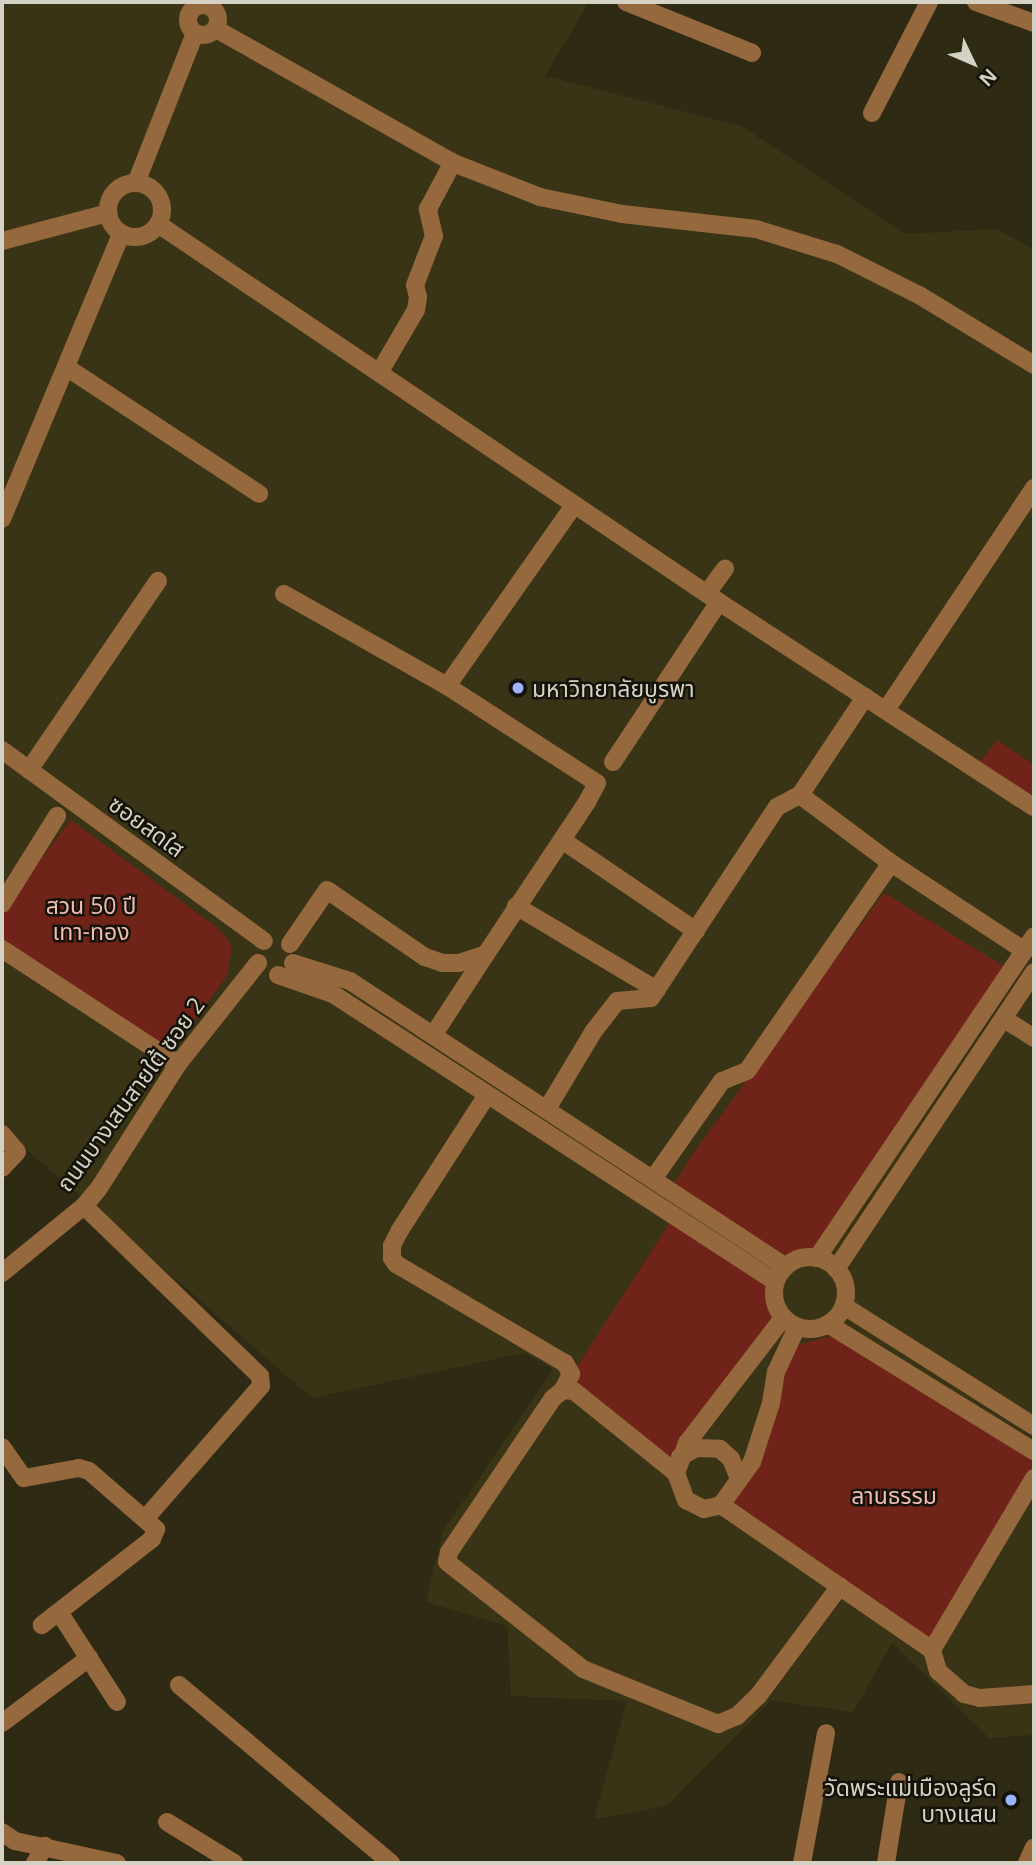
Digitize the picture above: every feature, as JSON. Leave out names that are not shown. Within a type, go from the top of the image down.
[{"type":"street","points":[[626,2],[752,53]]},
{"type":"street","points":[[872,113],[929,2]]},
{"type":"street","points":[[976,2],[1034,23]]},
{"type":"street","points":[[136,183],[195,33],[188,20],[195,5],[217,14],[216,29]]},
{"type":"street","points":[[195,33],[206,35],[216,29]]},
{"type":"street","points":[[216,29],[453,162],[540,197],[622,214],[756,229],[837,254],[919,295],[1034,365]]},
{"type":"street","points":[[379,373],[416,310],[418,297],[415,285],[434,236],[429,209],[453,162]]},
{"type":"street","points":[[136,183],[152,189],[161,205],[158,224],[147,234],[138,237],[121,234],[113,227],[108,213],[110,198],[116,191],[136,183]]},
{"type":"street","points":[[2,242],[108,213]]},
{"type":"street","points":[[158,224],[574,505],[1034,807]]},
{"type":"street","points":[[2,519],[121,234]]},
{"type":"street","points":[[66,367],[259,494]]},
{"type":"street","points":[[886,710],[1034,488]]},
{"type":"street","points":[[447,686],[574,505]]},
{"type":"street","points":[[613,762],[713,597],[725,569]]},
{"type":"street","points":[[29,770],[158,581]]},
{"type":"street","points":[[284,594],[447,686],[597,783],[434,1034]]},
{"type":"street","points":[[547,1109],[593,1032],[617,1001],[651,998],[777,807],[800,795],[865,696]]},
{"type":"street","name":"ซอยสดใส","points":[[2,750],[264,941],[275,937],[290,944]]},
{"type":"street","points":[[800,795],[891,863],[1029,944],[817,1258]]},
{"type":"street","points":[[2,904],[57,816]]},
{"type":"street","points":[[562,840],[696,930]]},
{"type":"street","points":[[653,1179],[722,1081],[747,1071],[891,863]]},
{"type":"street","points":[[278,975],[293,963],[294,953],[290,944],[327,890],[425,957],[442,963],[458,963],[486,954]]},
{"type":"street","points":[[516,906],[657,990]]},
{"type":"street","points":[[264,941],[257,951],[258,963],[266,972],[332,994],[487,1095],[781,1275]]},
{"type":"street","points":[[2,949],[178,1064]]},
{"type":"street","name":"ถนนบางเสนสายใต้ ซอย 2","points":[[2,1273],[84,1206],[99,1188],[178,1064],[258,963]]},
{"type":"street","points":[[293,963],[350,981],[434,1034],[653,1179],[781,1275]]},
{"type":"street","points":[[836,1269],[1034,972]]},
{"type":"street","points":[[1004,1019],[1034,1038]]},
{"type":"street","points":[[487,1095],[400,1230],[392,1246],[392,1258],[396,1264],[565,1363],[571,1374],[563,1390],[553,1398],[449,1552],[447,1562],[583,1669],[718,1724],[737,1716],[758,1696],[840,1586]]},
{"type":"street","points":[[2,1134],[17,1152],[2,1168]]},
{"type":"street","points":[[84,1206],[260,1376],[261,1386],[145,1519]]},
{"type":"street","points":[[805,1258],[817,1258],[836,1269],[845,1286],[844,1306],[828,1324],[807,1329],[790,1322],[775,1300],[781,1275],[805,1258]]},
{"type":"street","points":[[844,1306],[1034,1426]]},
{"type":"street","points":[[563,1390],[574,1391],[678,1465],[686,1500],[704,1509],[720,1505],[752,1462],[771,1403],[776,1371],[790,1322]]},
{"type":"street","points":[[678,1465],[722,1395],[790,1322]]},
{"type":"street","points":[[828,1324],[1034,1451]]},
{"type":"street","points":[[2,1447],[24,1478],[79,1468],[89,1471],[156,1529],[152,1539],[42,1625]]},
{"type":"street","points":[[678,1465],[696,1448],[720,1449],[731,1459],[739,1479]]},
{"type":"street","points":[[932,1650],[1034,1478]]},
{"type":"street","points":[[720,1505],[932,1650],[938,1671],[964,1694],[980,1698],[1034,1694]]},
{"type":"street","points":[[59,1612],[117,1702]]},
{"type":"street","points":[[2,1723],[89,1658]]},
{"type":"street","points":[[178,1685],[391,1863]]},
{"type":"street","points":[[802,1863],[827,1733]]},
{"type":"street","points":[[886,1863],[899,1783]]},
{"type":"street","points":[[167,1822],[234,1863]]},
{"type":"street","points":[[2,1832],[15,1841],[117,1863]]},
{"type":"street","points":[[35,1863],[45,1846]]},
{"type":"street","points":[[1027,1863],[1034,1847]]},
{"type":"shaded area","name":"มหาวิทยาลัยบูรพา","points":[[2,2],[589,2],[545,76],[741,126],[906,234],[996,229],[1034,249],[1034,1735],[989,1738],[892,1643],[853,1712],[771,1700],[667,1806],[594,1819],[627,1701],[511,1696],[507,1626],[426,1602],[443,1531],[553,1369],[524,1353],[312,1398],[2,1128]]},
{"type":"green space","points":[[997,740],[1034,765],[1034,807],[975,768]]},
{"type":"green space","name":"สวน 50 ปี เทา-ทอง","points":[[71,820],[219,929],[232,946],[227,976],[170,1054],[2,942],[2,910]]},
{"type":"green space","points":[[884,893],[1005,967],[817,1258],[779,1262],[674,1184],[697,1148]]},
{"type":"green space","points":[[674,1216],[770,1278],[777,1316],[670,1469],[566,1384]]},
{"type":"green space","name":"ลานธรรม","points":[[840,1334],[1034,1460],[1034,1478],[932,1650],[729,1507],[791,1353],[800,1344]]},
{"type":"place","name":"มหาวิทยาลัยบูรพา","points":[[518,688]]},
{"type":"place","name":"วัดพระแม่เมืองลูร์ด บางแสน","points":[[1011,1800]]}]
